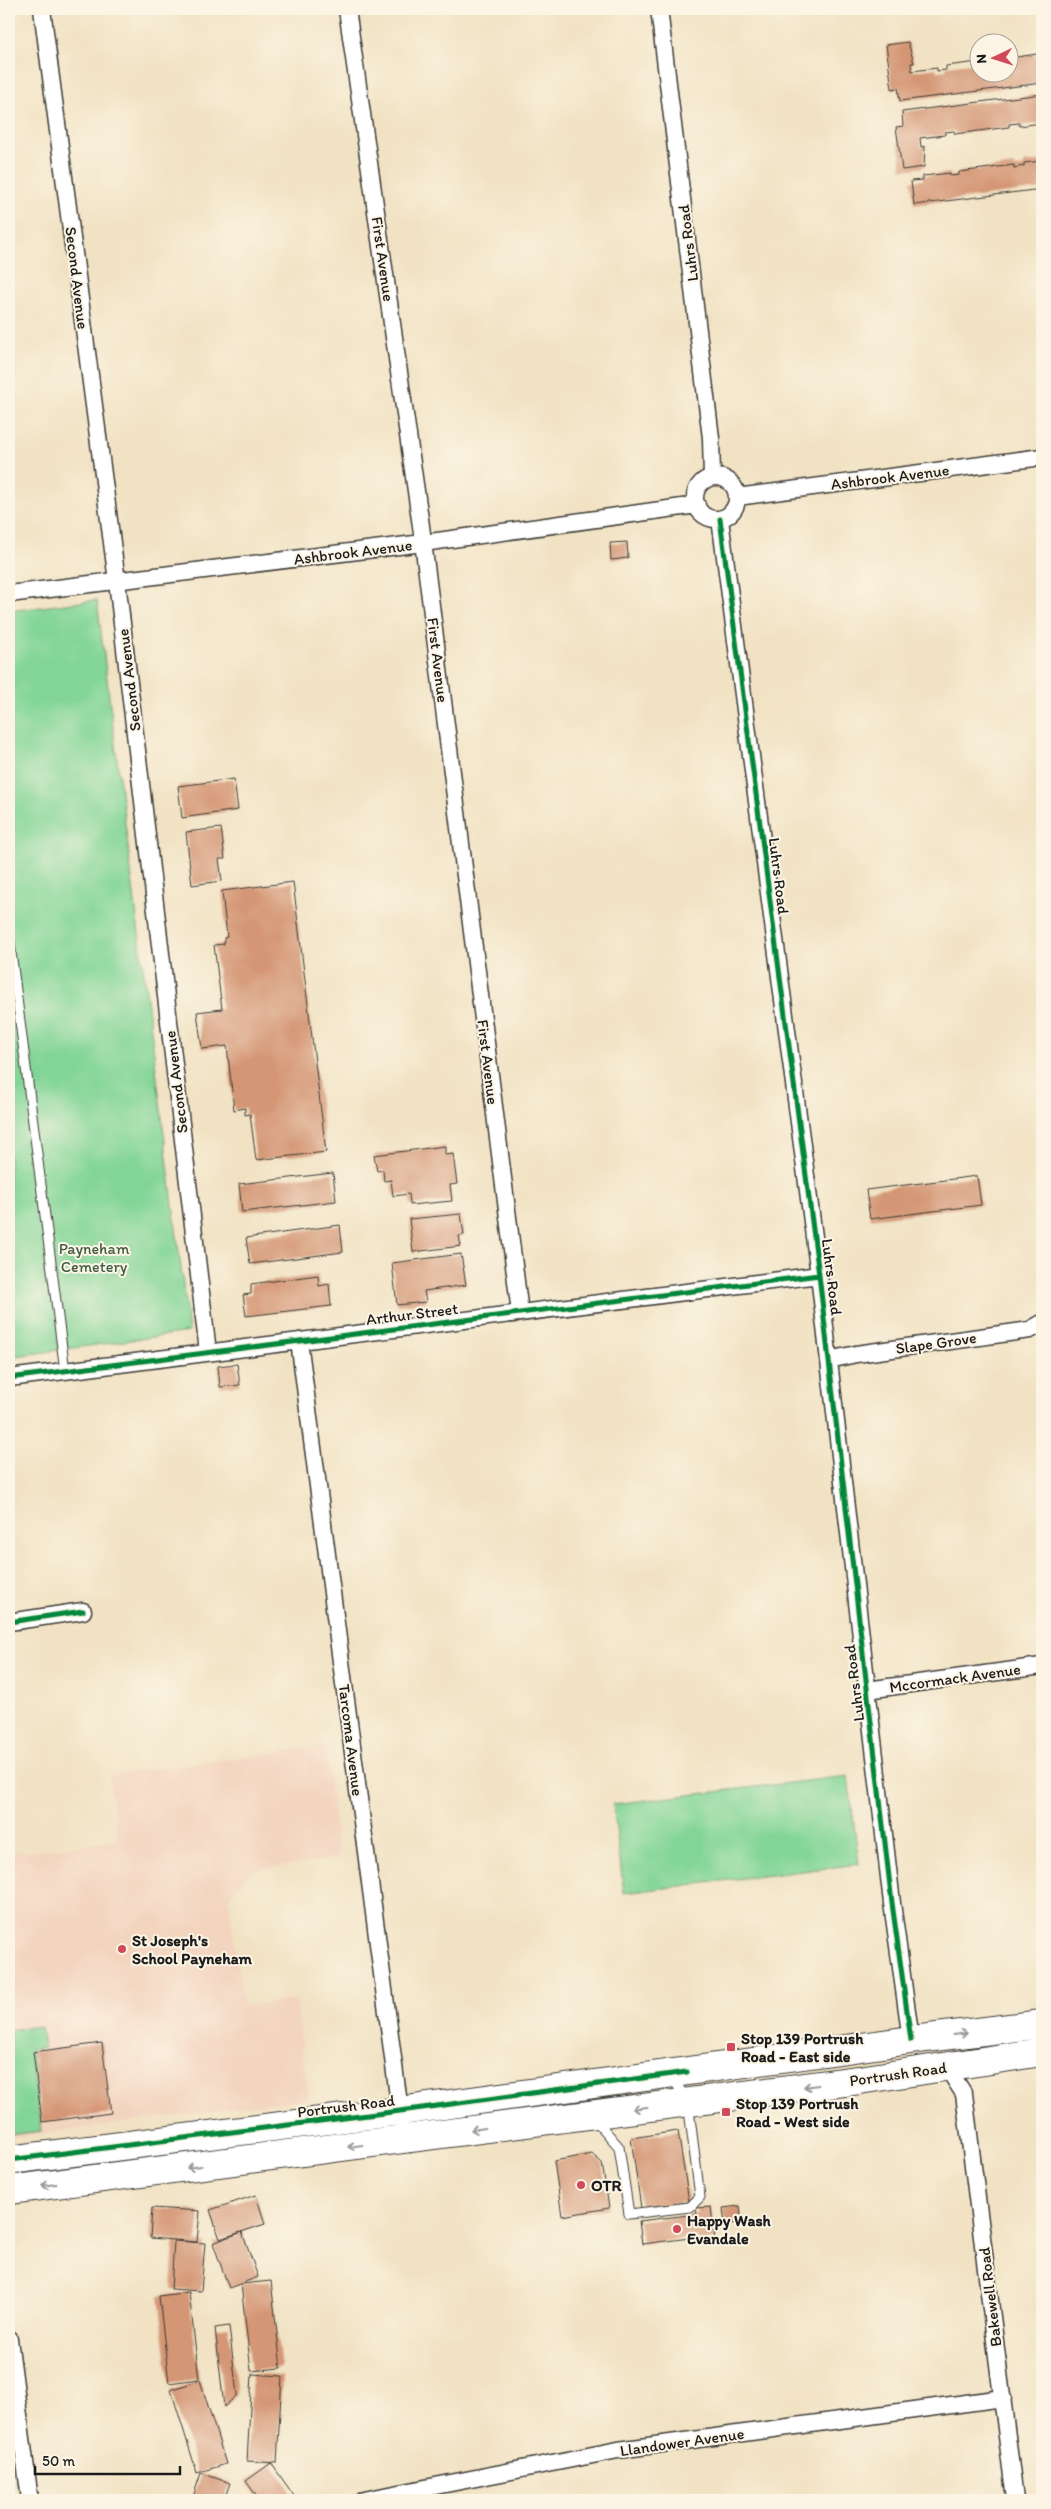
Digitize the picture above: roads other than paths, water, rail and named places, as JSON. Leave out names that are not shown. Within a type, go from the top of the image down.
[{"type":"highway","name":"Portrush Road","points":[[9,2160],[400,2111],[912,2040],[1042,2024]]},
{"type":"highway","points":[[859,2080],[895,2056],[912,2040],[964,2065]]},
{"type":"highway","name":"Portrush Road","points":[[9,2190],[859,2080],[1042,2052]]},
{"type":"street","name":"Second Avenue","points":[[42,9],[117,581],[208,1352]]},
{"type":"street","name":"First Avenue","points":[[347,9],[423,543],[520,1313]]},
{"type":"street","name":"Luhrs Road","points":[[660,9],[711,438],[712,478]]},
{"type":"street","name":"Ashbrook Avenue","points":[[737,497],[1042,457]]},
{"type":"street","points":[[712,478],[728,480],[733,485],[737,497],[733,510],[720,519],[706,516],[697,505],[697,491],[700,484],[712,478]]},
{"type":"street","name":"Ashbrook Avenue","points":[[9,594],[423,543],[697,505]]},
{"type":"street","name":"Luhrs Road","points":[[720,519],[819,1275],[892,1903],[912,2040]]},
{"type":"street","name":"Arthur Street","points":[[9,1378],[819,1275]]},
{"type":"street","name":"Slape Grove","points":[[829,1360],[856,1354],[1030,1330],[1042,1323]]},
{"type":"street","name":"Tarcoma Avenue","points":[[299,1341],[403,2139]]},
{"type":"street","points":[[9,1622],[83,1611]]},
{"type":"street","name":"Mccormack Avenue","points":[[867,1690],[1042,1666]]},
{"type":"street","name":"Bakewell Road","points":[[964,2065],[964,2094],[1015,2500]]},
{"type":"street","name":"Bakewell Road","points":[[964,2065],[952,2075],[964,2094]]},
{"type":"street","points":[[9,2339],[30,2500]]},
{"type":"street","name":"Llandower Avenue","points":[[364,2500],[618,2450],[1002,2398]]},
{"type":"lane","points":[[9,936],[65,1371]]},
{"type":"lane","points":[[591,2114],[619,2147],[629,2214],[690,2207],[700,2197],[688,2102],[670,2074]]},
{"type":"place","name":"St Joseph's School Payneham","points":[[122,1949]]},
{"type":"place","name":"Stop 139 Portrush Road - East side","points":[[731,2047]]},
{"type":"place","name":"Stop 139 Portrush Road - West side","points":[[726,2112]]},
{"type":"place","name":"OTR","points":[[581,2185]]},
{"type":"place","name":"Happy Wash Evandale","points":[[677,2229]]},
{"type":"park label","name":"Payneham Cemetery","points":[[94,1257]]}]
